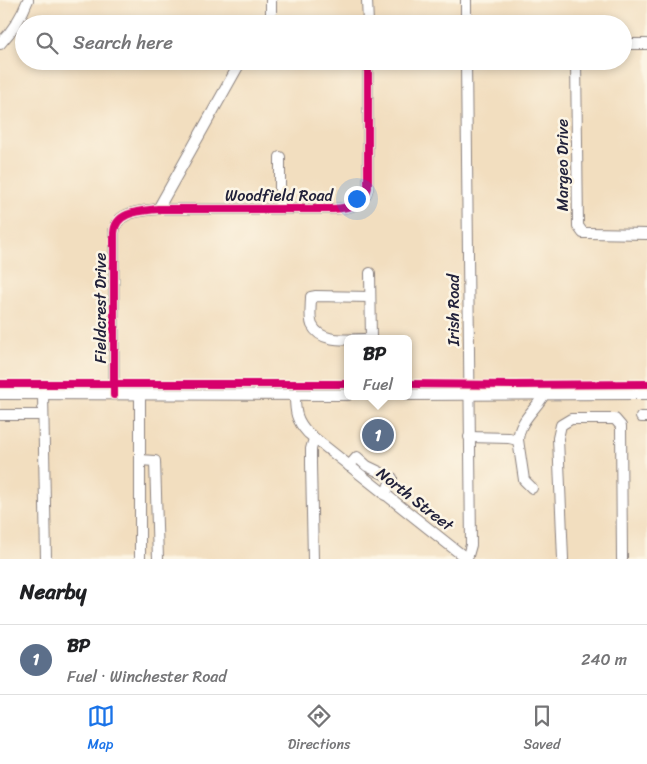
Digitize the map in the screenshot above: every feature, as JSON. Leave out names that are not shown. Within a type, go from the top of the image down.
[{"type":"street","points":[[21,15],[28,0]]},
{"type":"street","points":[[271,0],[271,15]]},
{"type":"street","points":[[368,0],[368,15]]},
{"type":"street","points":[[466,0],[466,15]]},
{"type":"street","points":[[0,44],[15,26]]},
{"type":"street","points":[[632,44],[647,44]]},
{"type":"street","points":[[158,209],[236,70]]},
{"type":"street","name":"Woodfield Road","points":[[117,222],[124,216],[134,212],[158,209],[345,208],[356,204],[367,193],[368,182],[368,70]]},
{"type":"street","name":"Irish Road","points":[[466,70],[470,545],[467,559]]},
{"type":"street","name":"Margeo Drive","points":[[576,70],[578,226],[583,232],[588,234],[647,234]]},
{"type":"street","points":[[280,157],[280,209]]},
{"type":"street","name":"Fieldcrest Drive","points":[[114,395],[114,233],[117,222]]},
{"type":"street","points":[[370,273],[371,335]]},
{"type":"street","points":[[344,339],[321,336],[316,330],[312,324],[311,297],[370,297]]},
{"type":"street","points":[[0,394],[344,395]]},
{"type":"street","points":[[43,394],[46,559]]},
{"type":"street","points":[[412,395],[647,394]]},
{"type":"street","points":[[140,395],[140,559]]},
{"type":"street","name":"North Street","points":[[295,395],[297,417],[303,428],[314,439],[467,559]]},
{"type":"street","points":[[532,488],[524,480],[518,440],[523,423],[544,395]]},
{"type":"street","points":[[0,415],[43,415]]},
{"type":"street","points":[[563,559],[558,438],[561,425],[571,419],[615,419],[621,426],[622,559]]},
{"type":"street","points":[[469,437],[510,438],[518,440]]},
{"type":"street","points":[[313,559],[311,464],[314,439]]},
{"type":"street","points":[[349,466],[357,457],[367,466],[392,478],[385,494]]},
{"type":"street","points":[[140,460],[155,461],[158,559]]},
{"type":"street","points":[[140,491],[156,491]]},
{"type":"street","points":[[140,520],[157,519]]},
{"type":"cycle path","points":[[114,395],[114,233],[119,220],[124,216],[137,212],[158,209],[333,209],[355,205],[363,199],[368,188],[368,70]]},
{"type":"cycle path","points":[[0,384],[344,384]]},
{"type":"cycle path","points":[[412,384],[647,384]]},
{"type":"place","name":"BP","points":[[378,435]]}]
